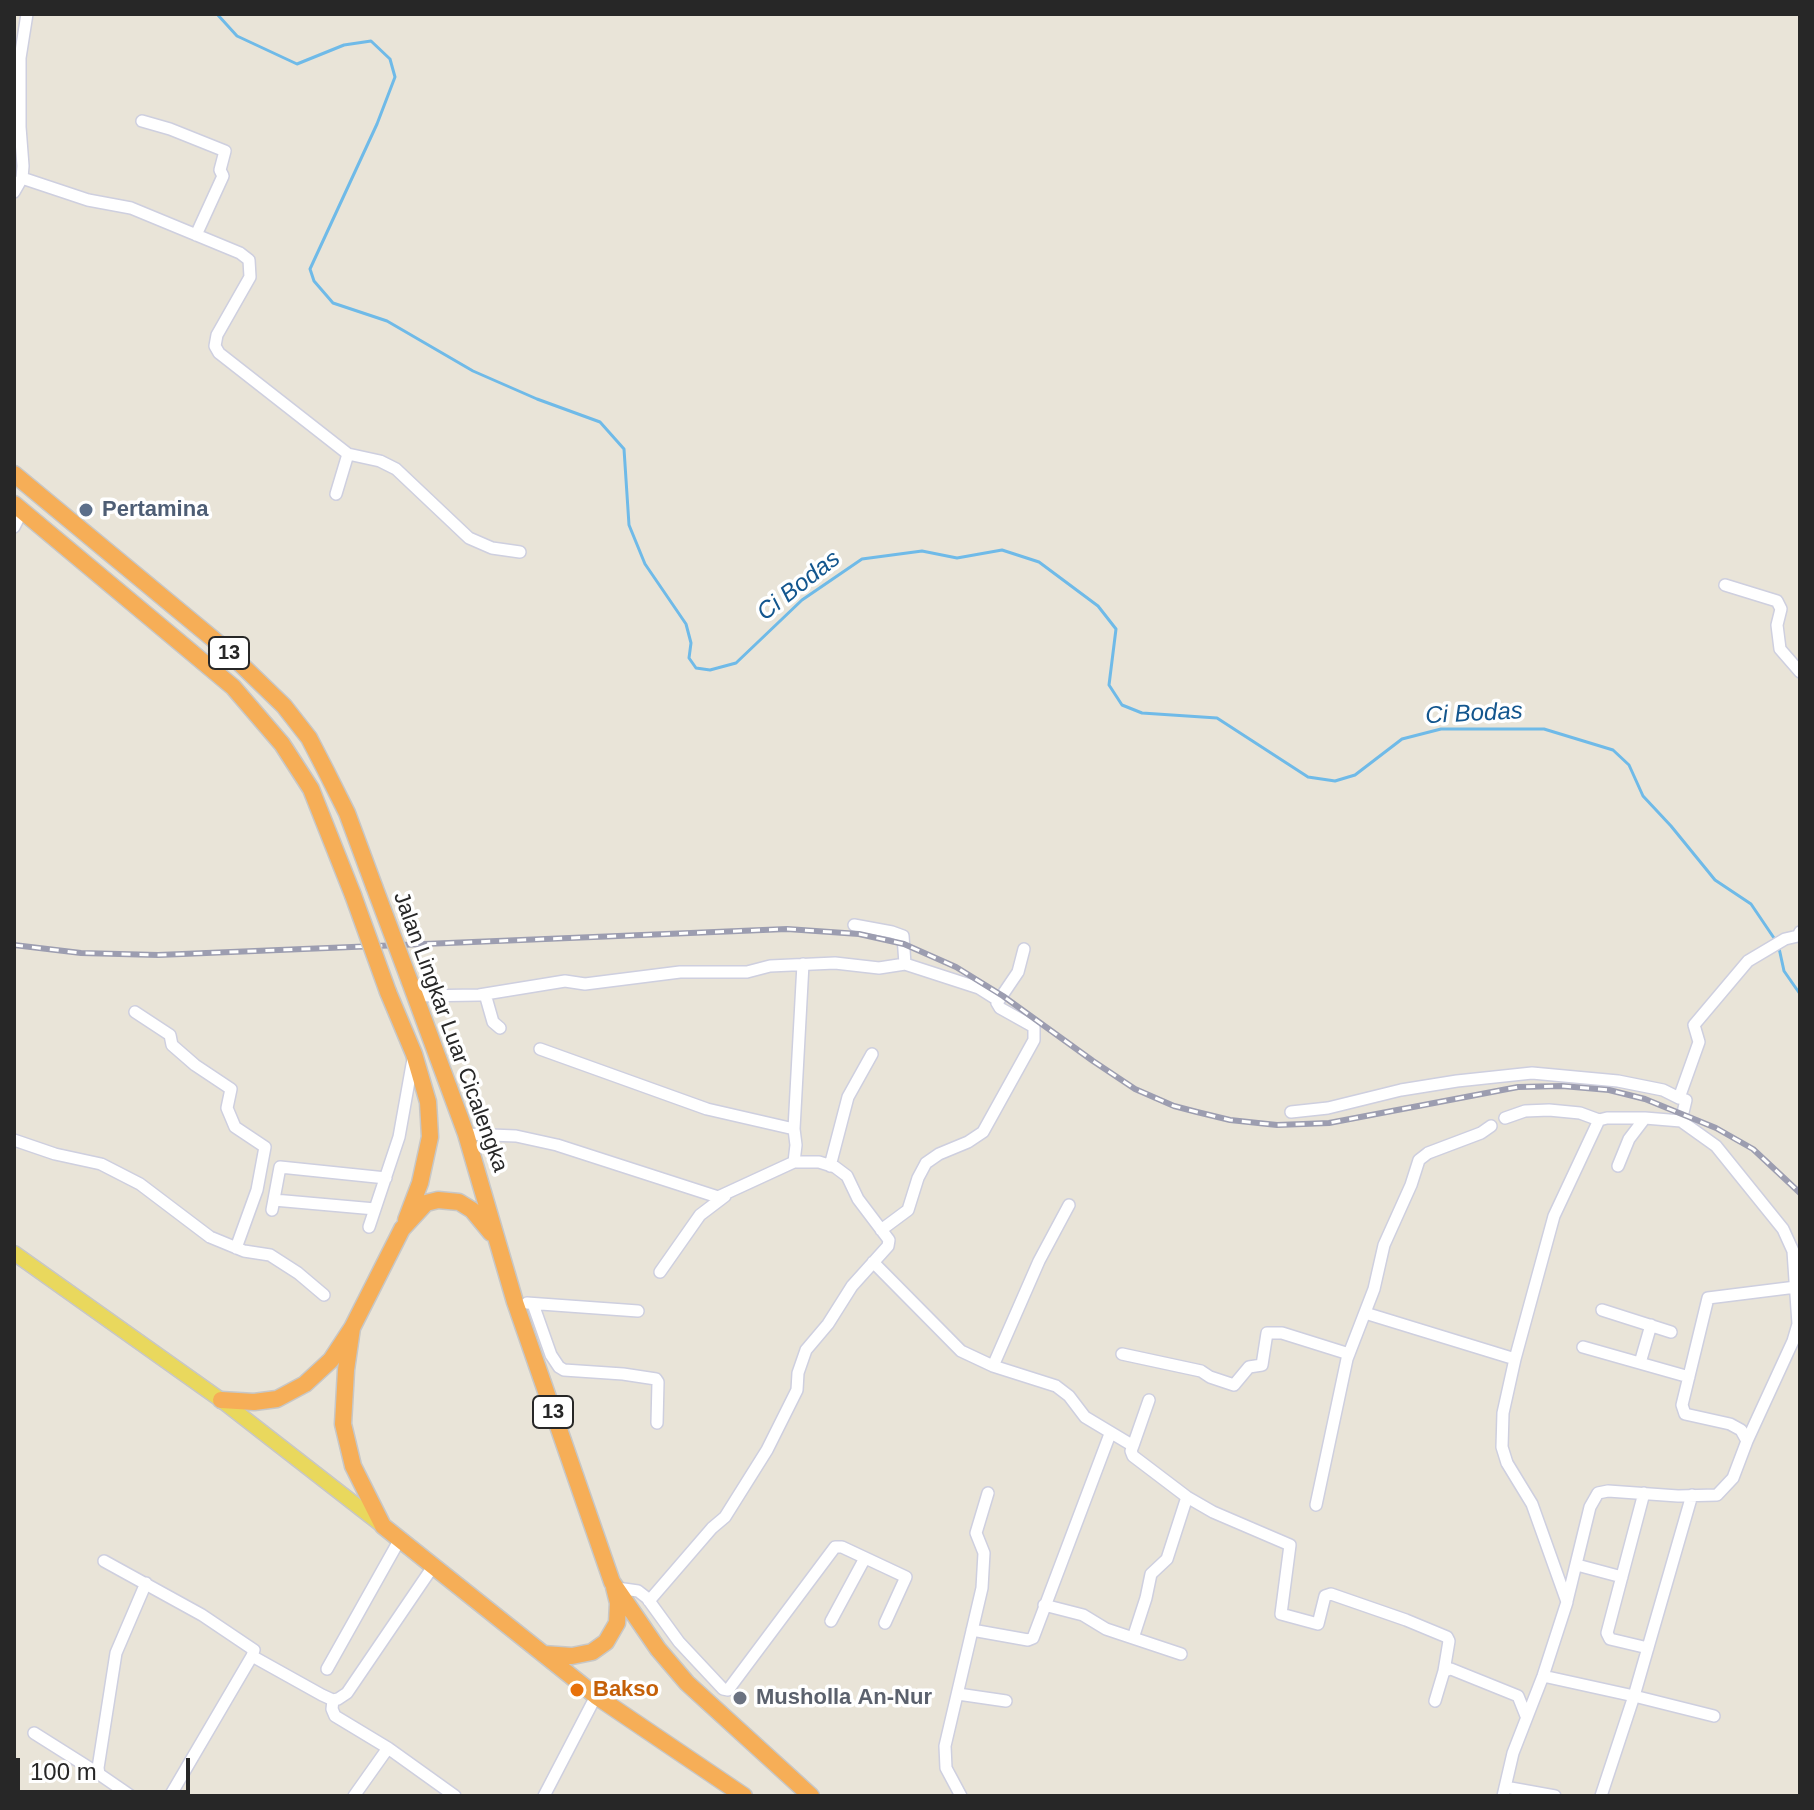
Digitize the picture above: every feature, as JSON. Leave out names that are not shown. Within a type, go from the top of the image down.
[{"type":"highway","name":"Jalan Lingkar Luar Cicalengka","points":[[14,474],[224,648],[284,706],[309,738],[347,813],[466,1134],[515,1302],[614,1585],[658,1649],[687,1683],[811,1796]]},
{"type":"highway","name":"Jalan Lingkar Luar Cicalengka","points":[[18,508],[233,687],[273,732],[311,789],[414,1054],[428,1102],[430,1137],[420,1183],[402,1229]]},
{"type":"highway","points":[[402,1229],[426,1203],[438,1200],[459,1202],[472,1210],[497,1241]]},
{"type":"highway","name":"13","points":[[402,1229],[352,1328],[346,1370],[343,1424],[353,1466],[383,1526],[596,1696],[744,1796]]},
{"type":"highway","points":[[221,1400],[254,1402],[277,1399],[294,1392],[331,1360],[352,1328]]},
{"type":"highway","points":[[543,1654],[572,1656],[592,1652],[606,1642],[617,1623],[618,1603],[614,1585]]},
{"type":"main road","points":[[14,1253],[221,1400],[383,1526]]},
{"type":"street","points":[[14,192],[22,178],[20,58],[27,14]]},
{"type":"street","points":[[142,121],[225,151],[220,170],[223,176],[196,235]]},
{"type":"street","points":[[22,178],[88,200],[131,208],[240,253],[249,260],[250,277],[217,335],[215,346],[219,353],[348,454],[380,461],[396,469],[469,538],[479,544],[520,552]]},
{"type":"street","points":[[336,494],[348,454]]},
{"type":"street","points":[[14,527],[18,508]]},
{"type":"street","points":[[1725,585],[1777,601],[1781,609],[1777,625],[1780,649],[1800,672]]},
{"type":"street","points":[[854,925],[903,936],[905,964]]},
{"type":"street","points":[[1679,1098],[1699,1042],[1694,1025],[1748,961],[1785,939],[1799,935]]},
{"type":"street","points":[[998,1000],[1018,972],[1024,949]]},
{"type":"street","points":[[412,989],[485,994],[565,981],[585,984],[680,972],[747,972],[770,966],[855,963],[879,968],[905,964],[979,988],[998,1000],[1000,1008],[1034,1027],[1034,1040],[983,1132],[926,1163],[908,1210],[881,1230]]},
{"type":"street","points":[[794,1162],[803,964]]},
{"type":"street","points":[[485,994],[493,1022],[500,1028]]},
{"type":"street","points":[[135,1012],[170,1035],[172,1045],[231,1089],[227,1108],[235,1127],[265,1147],[257,1190],[236,1248]]},
{"type":"street","points":[[540,1049],[707,1109],[794,1129]]},
{"type":"street","points":[[369,1227],[399,1137],[414,1054]]},
{"type":"street","points":[[830,1166],[848,1097],[872,1054]]},
{"type":"street","points":[[1291,1112],[1328,1108],[1401,1090],[1532,1073],[1618,1081],[1663,1090],[1686,1100],[1681,1121]]},
{"type":"street","points":[[1505,1118],[1525,1111],[1549,1110],[1580,1113],[1599,1120],[1645,1118],[1681,1121],[1716,1146],[1783,1229],[1793,1251],[1796,1287],[1798,1324],[1793,1341],[1733,1478],[1721,1494],[1608,1491],[1594,1497],[1567,1602],[1513,1753],[1504,1791],[1555,1796]]},
{"type":"street","points":[[1618,1166],[1629,1139],[1645,1118]]},
{"type":"street","points":[[1567,1602],[1532,1504],[1507,1463],[1502,1447],[1503,1413],[1554,1216],[1599,1120]]},
{"type":"street","points":[[1316,1505],[1349,1354],[1376,1283],[1384,1245],[1419,1160],[1428,1153],[1481,1133],[1491,1126]]},
{"type":"street","points":[[466,1134],[516,1136],[557,1145],[712,1196],[726,1196]]},
{"type":"street","points":[[14,1140],[58,1155],[101,1164],[140,1184],[210,1237],[236,1248],[270,1255],[324,1295]]},
{"type":"street","points":[[649,1601],[725,1517],[767,1450],[797,1390],[798,1373],[806,1350],[889,1243],[858,1199],[847,1176],[830,1166],[810,1161],[794,1162],[748,1181],[700,1215],[660,1272]]},
{"type":"street","points":[[375,1209],[273,1205],[280,1167],[386,1178]]},
{"type":"street","points":[[993,1366],[1039,1261],[1069,1205]]},
{"type":"street","points":[[873,1262],[961,1351],[993,1366],[1056,1386],[1069,1396],[1085,1417],[1110,1434],[1134,1443]]},
{"type":"street","points":[[1747,1441],[1741,1430],[1730,1424],[1685,1414],[1682,1405],[1708,1298],[1796,1287]]},
{"type":"street","points":[[515,1302],[638,1311]]},
{"type":"street","points":[[533,1304],[551,1355],[559,1367],[656,1379],[657,1423]]},
{"type":"street","points":[[1602,1310],[1671,1332]]},
{"type":"street","points":[[1365,1313],[1515,1359]]},
{"type":"street","points":[[1640,1363],[1651,1325]]},
{"type":"street","points":[[1122,1354],[1201,1371],[1234,1385],[1249,1367],[1262,1365],[1267,1333],[1282,1333],[1349,1354]]},
{"type":"street","points":[[1583,1347],[1689,1377]]},
{"type":"street","points":[[1149,1400],[1131,1451],[1133,1456],[1187,1497],[1213,1512],[1290,1545],[1281,1614],[1318,1624],[1325,1596],[1331,1594],[1447,1637],[1444,1671],[1435,1701]]},
{"type":"street","points":[[972,1630],[1028,1640],[1033,1636],[1110,1434]]},
{"type":"street","points":[[961,1796],[946,1768],[945,1746],[985,1569],[983,1547],[976,1533],[988,1493]]},
{"type":"street","points":[[1644,1493],[1608,1638],[1648,1648]]},
{"type":"street","points":[[1601,1796],[1634,1696],[1692,1495]]},
{"type":"street","points":[[1133,1638],[1151,1574],[1167,1559],[1187,1497]]},
{"type":"street","points":[[327,1669],[400,1539]]},
{"type":"street","points":[[614,1585],[638,1591],[649,1601],[679,1642],[723,1689],[728,1690],[832,1550],[842,1547],[906,1577],[885,1623]]},
{"type":"street","points":[[831,1621],[865,1558]]},
{"type":"street","points":[[104,1561],[146,1583],[254,1650],[170,1796]]},
{"type":"street","points":[[333,1700],[347,1693],[434,1565]]},
{"type":"street","points":[[1577,1565],[1622,1577]]},
{"type":"street","points":[[99,1774],[116,1653],[146,1583]]},
{"type":"street","points":[[1044,1605],[1083,1615],[1106,1629],[1181,1654]]},
{"type":"street","points":[[252,1656],[333,1700]]},
{"type":"street","points":[[1444,1671],[1451,1669],[1518,1696],[1526,1716]]},
{"type":"street","points":[[1543,1676],[1714,1716]]},
{"type":"street","points":[[958,1694],[1006,1701]]},
{"type":"street","points":[[544,1796],[596,1696]]},
{"type":"street","points":[[333,1700],[335,1716],[388,1748],[455,1796]]},
{"type":"street","points":[[34,1733],[131,1796]]},
{"type":"street","points":[[354,1796],[388,1748]]},
{"type":"waterway","name":"Ci Bodas","points":[[217,14],[237,36],[297,64],[344,45],[371,41],[390,59],[395,77],[377,124],[310,269],[314,281],[333,303],[387,321],[473,371],[600,422],[624,449],[629,525],[645,564],[686,624],[691,643],[689,658],[696,668],[710,670],[736,663],[802,600],[862,559],[922,551],[957,558],[1002,550],[1039,562],[1098,606],[1116,629],[1109,685],[1122,705],[1142,713],[1217,718],[1308,777],[1335,781],[1355,775],[1402,739],[1441,729],[1544,729],[1613,750],[1629,765],[1643,796],[1715,880],[1751,904],[1776,941]]},
{"type":"waterway","name":"Ci Bodas","points":[[1779,948],[1784,971],[1800,994]]},
{"type":"railway","points":[[14,945],[81,953],[158,955],[787,929],[859,934],[904,944],[956,967],[1003,996],[1135,1089],[1174,1106],[1230,1120],[1277,1125],[1329,1123],[1518,1087],[1562,1086],[1609,1090],[1645,1099],[1716,1128],[1753,1149],[1800,1193]]},
{"type":"place","name":"Pertamina","points":[[86,510]]},
{"type":"place","name":"Bakso","points":[[577,1690]]},
{"type":"place","name":"Musholla An-Nur","points":[[740,1698]]}]
